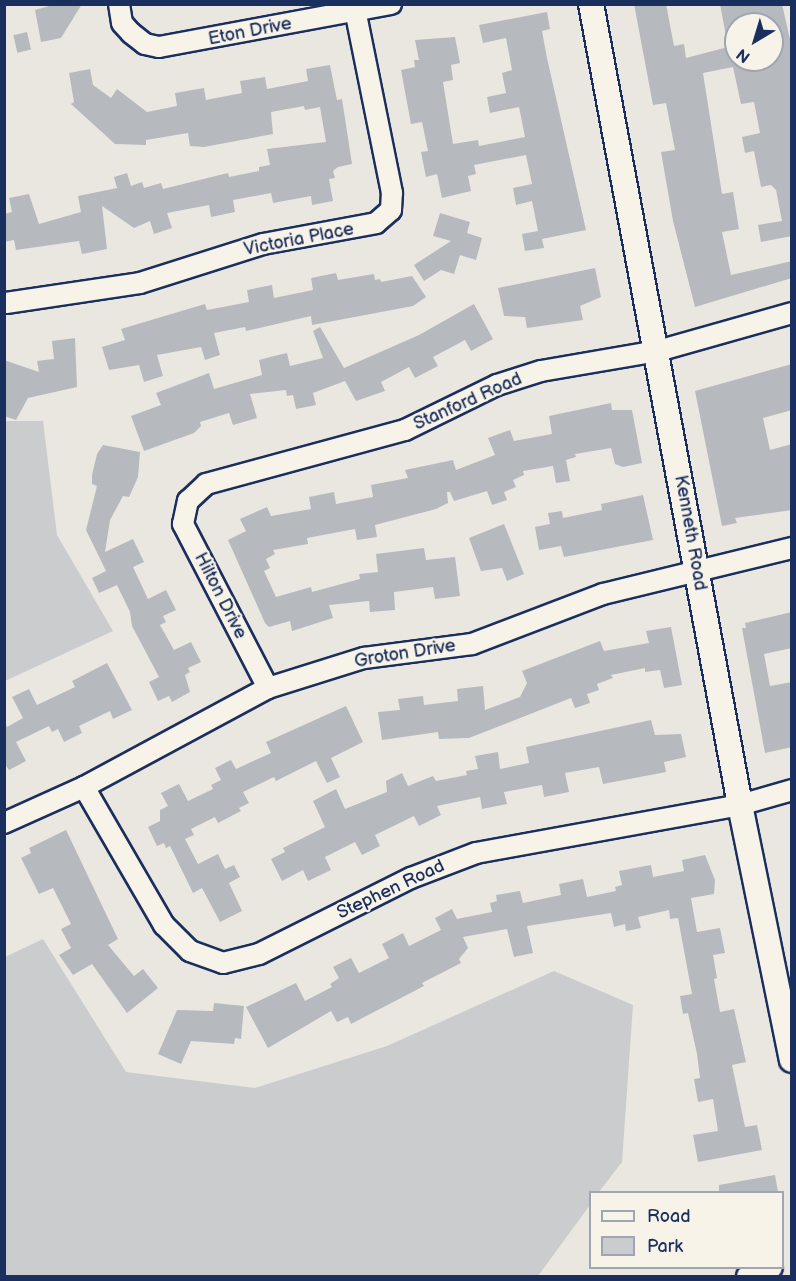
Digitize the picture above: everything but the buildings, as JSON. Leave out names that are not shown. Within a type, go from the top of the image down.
[{"type":"street","name":"Eton Drive","points":[[119,4],[122,23],[145,44],[178,46],[354,8],[391,4]]},
{"type":"street","name":"Kenneth Road","points":[[591,4],[658,351],[740,805],[789,1034],[792,1060]]},
{"type":"street","name":"Victoria Place","points":[[6,303],[140,283],[263,244],[376,223],[391,210],[392,194],[354,8]]},
{"type":"street","name":"Stanford Road","points":[[188,501],[206,484],[405,430],[497,385],[542,371],[658,351],[792,313]]},
{"type":"street","name":"Hilton Drive","points":[[188,501],[183,524],[268,688]]},
{"type":"street","name":"Groton Drive","points":[[4,823],[84,788],[268,688],[363,658],[472,644],[603,594],[698,573],[792,548]]},
{"type":"street","name":"Stephen Road","points":[[84,788],[164,925],[190,951],[223,963],[260,954],[411,878],[476,853],[740,805],[792,790]]},
{"type":"street","points":[[747,1276],[769,1269]]},
{"type":"green space","points":[[5,421],[43,421],[57,535],[113,631],[5,681]]},
{"type":"green space","points":[[43,939],[126,1072],[255,1088],[387,1046],[554,971],[633,1005],[622,1162],[600,1191],[589,1191],[589,1206],[538,1276],[5,1276],[5,957]]}]
